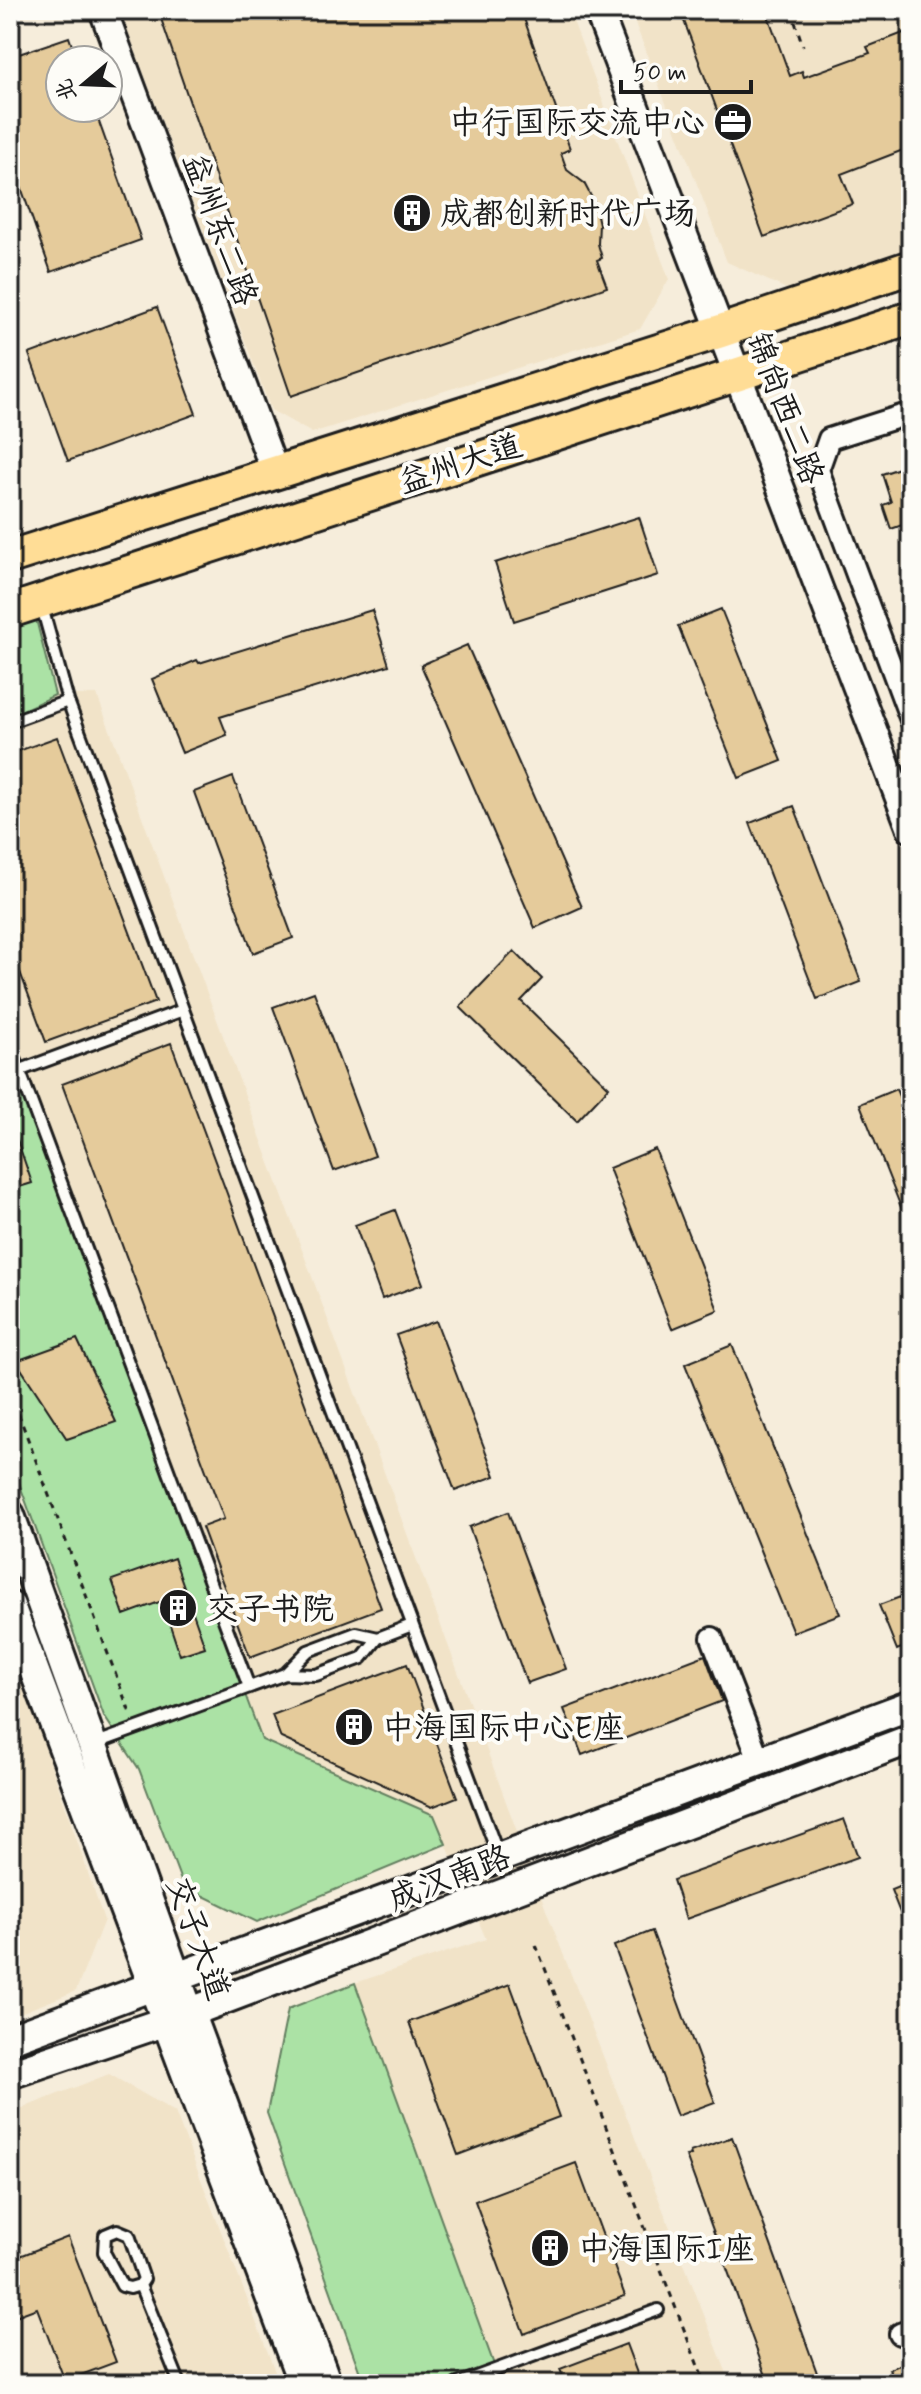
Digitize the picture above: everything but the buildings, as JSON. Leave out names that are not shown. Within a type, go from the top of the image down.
[{"type":"main road","name":"益州大道","points":[[10,557],[721,331],[911,267]]},
{"type":"main road","name":"益州大道","points":[[10,611],[911,318]]},
{"type":"main road","name":"交子大道","points":[[10,1515],[92,1745],[165,1982]]},
{"type":"main road","name":"交子大道","points":[[10,1606],[327,2384]]},
{"type":"main road","name":"成汉南路","points":[[10,2039],[911,1705]]},
{"type":"main road","name":"成汉南路","points":[[10,2074],[178,2016],[911,1739]]},
{"type":"main road","name":"交子大道","points":[[178,2016],[303,2384]]},
{"type":"street","name":"益州东二路","points":[[103,10],[275,472]]},
{"type":"street","name":"锦尚西二路","points":[[598,10],[911,829]]},
{"type":"street","points":[[911,413],[829,439],[818,470],[911,720]]},
{"type":"street","points":[[712,1638],[760,1762]]},
{"type":"lane","points":[[41,601],[68,701],[499,1859]]},
{"type":"lane","points":[[10,722],[68,701]]},
{"type":"lane","points":[[15,1072],[183,1010]]},
{"type":"lane","points":[[10,1045],[15,1072],[249,1687]]},
{"type":"lane","points":[[92,1745],[285,1674],[316,1675],[362,1658],[378,1638],[412,1625]]},
{"type":"lane","points":[[285,1674],[308,1651],[356,1633],[378,1638]]},
{"type":"lane","points":[[117,2230],[129,2235],[143,2272],[144,2279],[140,2285],[130,2288],[122,2286],[104,2252],[105,2235],[117,2230]]},
{"type":"lane","points":[[140,2285],[180,2384]]},
{"type":"lane","points":[[457,2384],[658,2310]]},
{"type":"path","points":[[791,10],[803,46]]},
{"type":"path","points":[[10,1391],[130,1713]]},
{"type":"path","points":[[536,1945],[705,2384]]},
{"type":"shaded area","name":"成都创新时代广场","points":[[127,10],[569,10],[669,279],[640,329],[312,433],[271,410],[123,18]]},
{"type":"shaded area","points":[[630,10],[911,10],[911,248],[789,290],[727,262]]},
{"type":"shaded area","points":[[55,695],[97,695],[546,1910],[731,2384],[501,2384],[355,1983],[486,1939],[434,1815],[262,1740],[10,1063],[10,716]]},
{"type":"shaded area","points":[[10,1623],[36,1693],[46,1750],[104,1920],[76,1991],[10,2017]]},
{"type":"shaded area","points":[[109,2074],[175,2112],[280,2384],[10,2384],[10,2113]]},
{"type":"green space","points":[[36,619],[55,695],[10,716],[10,629]]},
{"type":"green space","points":[[10,1063],[262,1740],[434,1815],[446,1844],[257,1922],[183,1886],[139,1769],[104,1716],[10,1458]]},
{"type":"green space","points":[[355,1983],[501,2384],[364,2384],[267,2113],[288,2009]]},
{"type":"place","name":"中行国际交流中心","points":[[733,122]]},
{"type":"place","name":"成都创新时代广场","points":[[412,213]]},
{"type":"place","name":"交子书院","points":[[178,1608]]},
{"type":"place","name":"中海国际中心E座","points":[[354,1727]]},
{"type":"place","name":"中海国际I座","points":[[550,2248]]}]
